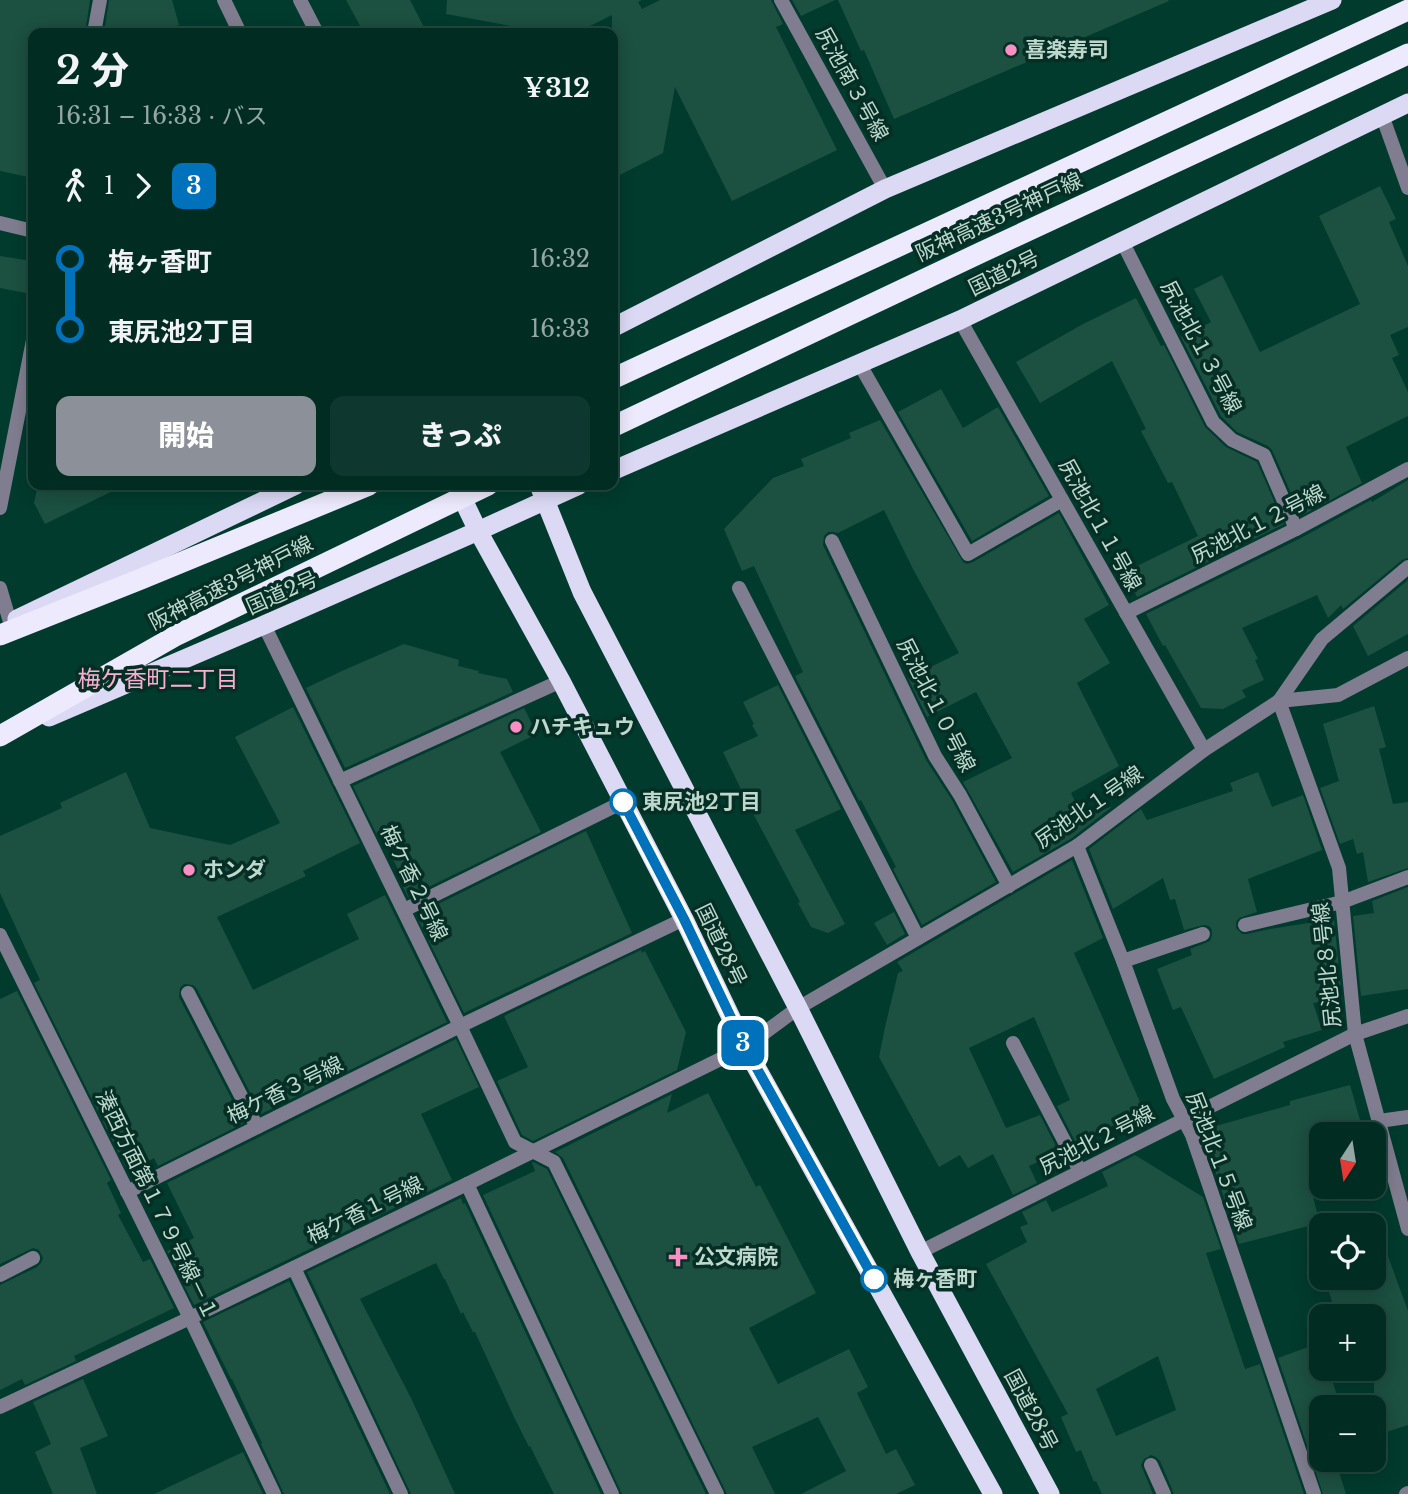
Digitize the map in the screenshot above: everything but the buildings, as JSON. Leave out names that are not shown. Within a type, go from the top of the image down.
[{"type":"highway","points":[[618,325],[885,189],[1332,0]]},
{"type":"highway","name":"阪神高速3号神戸線","points":[[618,376],[1408,10]]},
{"type":"highway","name":"阪神高速3号神戸線","points":[[618,424],[1408,54]]},
{"type":"highway","name":"国道2号","points":[[618,468],[960,320],[1408,103]]},
{"type":"highway","points":[[3,628],[286,490]]},
{"type":"highway","name":"阪神高速3号神戸線","points":[[3,628],[141,579],[357,490]]},
{"type":"highway","name":"国道28号","points":[[458,490],[684,919],[745,1047],[993,1494]]},
{"type":"highway","name":"阪神高速3号神戸線","points":[[0,737],[177,635],[478,490]]},
{"type":"highway","name":"国道2号","points":[[0,737],[478,531],[542,492]]},
{"type":"highway","name":"国道28号","points":[[542,492],[582,592],[798,1008],[920,1252],[1050,1494]]},
{"type":"street","points":[[95,28],[100,0]]},
{"type":"street","points":[[224,0],[238,28]]},
{"type":"street","points":[[300,0],[314,28]]},
{"type":"street","name":"尻池南３号線","points":[[781,0],[885,189]]},
{"type":"street","points":[[1382,116],[1408,188]]},
{"type":"street","points":[[0,223],[28,229]]},
{"type":"street","name":"尻池北１３号線","points":[[1122,241],[1213,422],[1232,440],[1264,455],[1296,529]]},
{"type":"street","name":"尻池北１１号線","points":[[960,320],[1204,750]]},
{"type":"street","points":[[859,363],[968,554],[1062,500]]},
{"type":"street","points":[[0,508],[28,365]]},
{"type":"street","name":"尻池北１２号線","points":[[1126,614],[1296,529],[1408,469]]},
{"type":"street","name":"尻池北１０号線","points":[[832,541],[935,756],[960,795],[1009,886]]},
{"type":"street","points":[[1279,701],[1322,639],[1408,567]]},
{"type":"street","points":[[0,588],[3,628]]},
{"type":"street","points":[[739,588],[918,938]]},
{"type":"street","name":"梅ケ香２号線","points":[[264,625],[515,1142],[554,1162],[716,1494]]},
{"type":"street","name":"尻池北１号線","points":[[745,1047],[798,1008],[1077,846],[1204,750],[1279,701],[1339,695],[1408,658]]},
{"type":"street","points":[[340,781],[561,681]]},
{"type":"street","name":"尻池北８号線","points":[[1279,701],[1339,868],[1354,1034],[1408,1229]]},
{"type":"street","points":[[404,911],[623,802]]},
{"type":"street","name":"尻池北１５号線","points":[[1077,846],[1123,961],[1173,1099],[1192,1135],[1314,1494]]},
{"type":"street","points":[[1245,925],[1342,902],[1408,877]]},
{"type":"street","name":"梅ケ香３号線","points":[[127,1192],[460,1026],[684,919]]},
{"type":"street","points":[[1123,961],[1203,934]]},
{"type":"street","name":"湊西方面第１７９号線－１","points":[[0,935],[274,1494]]},
{"type":"street","points":[[188,992],[257,1127]]},
{"type":"street","name":"尻池北２号線","points":[[920,1252],[1354,1034],[1408,1016]]},
{"type":"street","points":[[1013,1044],[1080,1171]]},
{"type":"street","name":"梅ケ香１号線","points":[[0,1406],[294,1268],[745,1047]]},
{"type":"street","points":[[1379,1121],[1408,1117]]},
{"type":"street","points":[[467,1184],[612,1494]]},
{"type":"street","points":[[0,1275],[33,1258]]},
{"type":"street","points":[[294,1268],[401,1494]]},
{"type":"street","points":[[1151,1465],[1164,1494]]},
{"type":"bus line","name":"3","points":[[623,802],[684,919],[745,1047],[874,1279]]},
{"type":"place","name":"喜楽寿司","points":[[1011,50]]},
{"type":"place","name":"ハチキュウ","points":[[516,727]]},
{"type":"place","name":"東尻池2丁目","points":[[623,802]]},
{"type":"place","name":"ホンダ","points":[[189,870]]},
{"type":"place","name":"公文病院","points":[[678,1257]]},
{"type":"place","name":"梅ヶ香町","points":[[874,1279]]},
{"type":"district","name":"梅ケ香町二丁目","points":[[158,679]]}]
